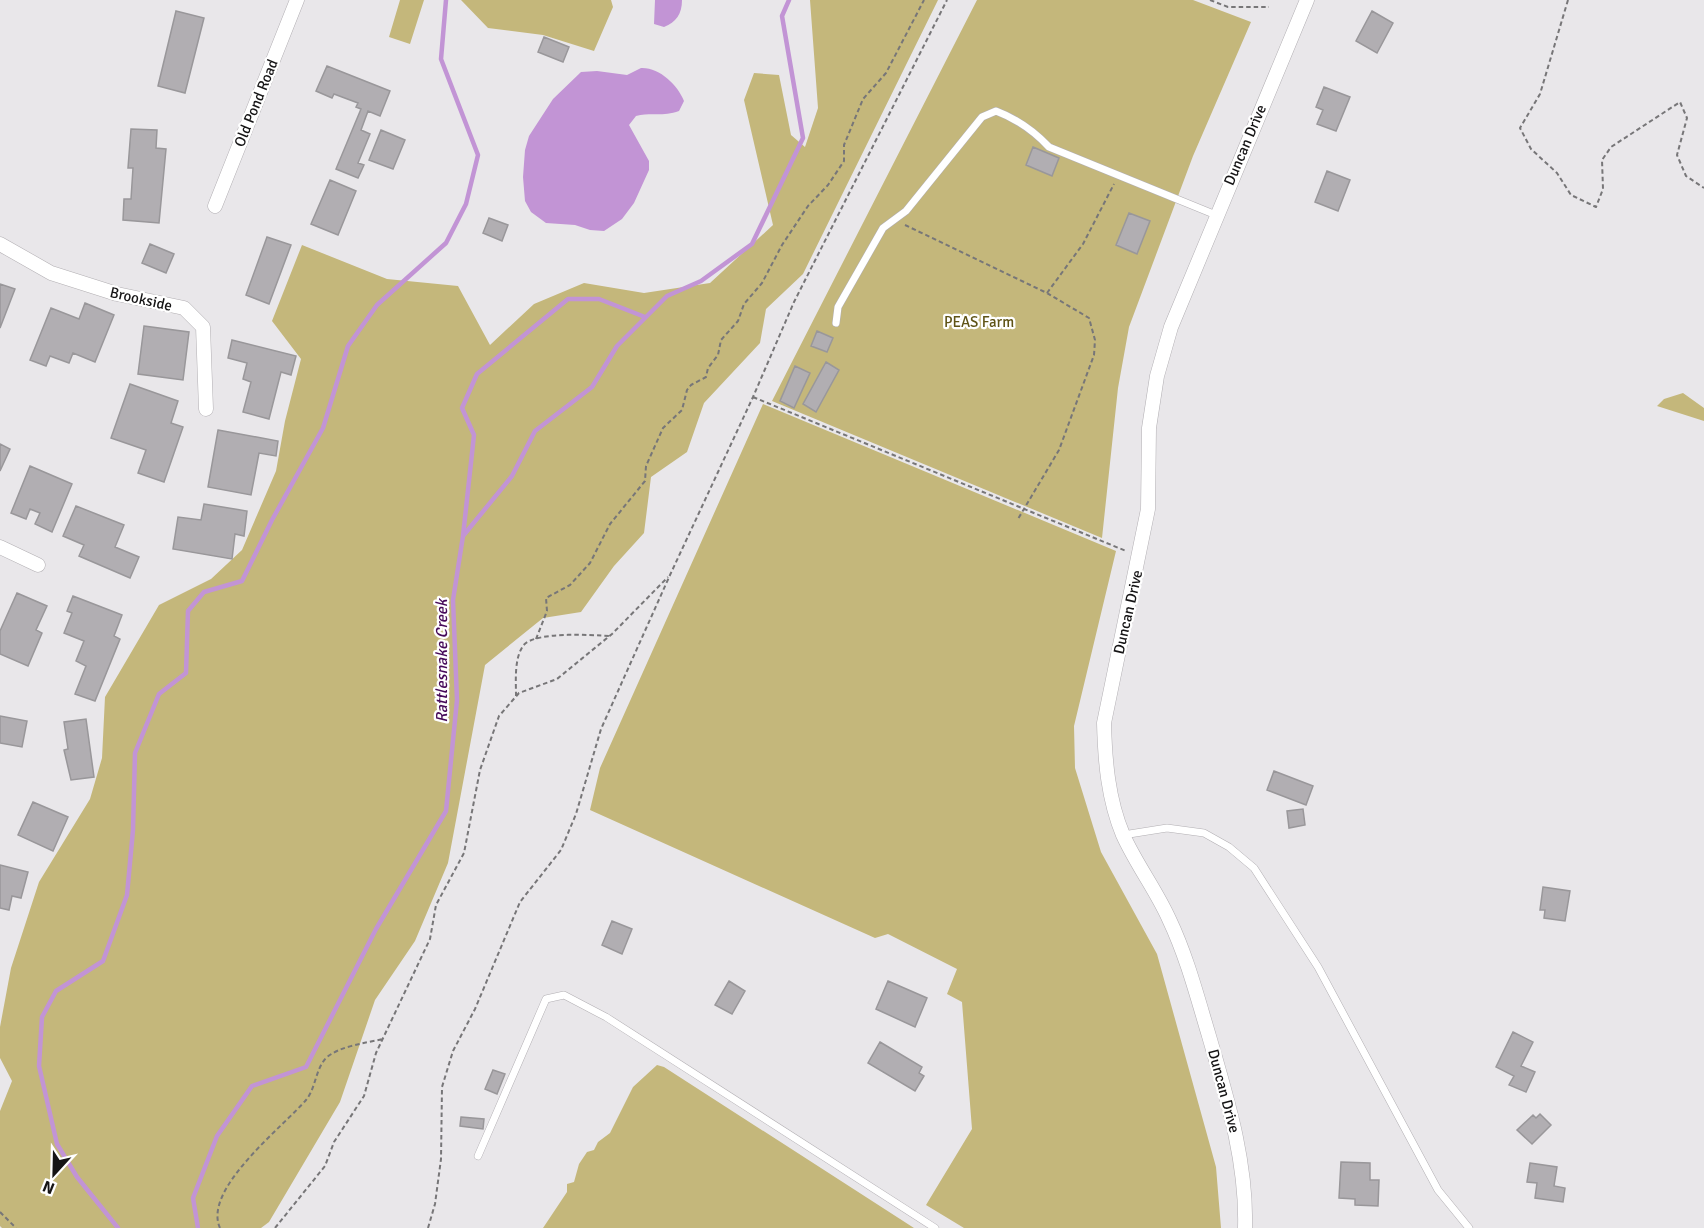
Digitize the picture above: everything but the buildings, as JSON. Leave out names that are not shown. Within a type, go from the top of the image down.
[{"type":"street","name":"Old Pond Road","points":[[215,206],[297,0]]},
{"type":"street","name":"Duncan Drive","points":[[1245,1228],[1246,1210],[1237,1137],[1186,959],[1169,919],[1124,835],[1111,797],[1105,758],[1104,723],[1140,557],[1148,509],[1149,428],[1156,376],[1171,327],[1307,0]]},
{"type":"street","name":"Brookside","points":[[0,244],[51,273],[117,294],[184,308],[203,327],[206,409]]},
{"type":"street","points":[[0,547],[38,565]]},
{"type":"lane","points":[[836,323],[838,307],[883,228],[906,211],[945,167],[982,117],[996,111],[1014,118],[1034,132],[1049,147],[1216,215]]},
{"type":"lane","points":[[1124,835],[1167,828],[1204,833],[1229,847],[1254,868],[1318,967],[1438,1190],[1469,1228]]},
{"type":"lane","points":[[478,1156],[546,999],[564,995],[606,1017],[935,1228]]},
{"type":"path","points":[[536,639],[547,611],[546,598],[570,585],[590,562],[610,524],[645,481],[646,466],[663,428],[682,410],[687,390],[706,377],[708,368],[718,355],[721,340],[738,321],[744,304],[762,283],[782,245],[808,206],[844,161],[844,145],[863,99],[886,73],[924,0]]},
{"type":"path","points":[[428,1228],[435,1204],[441,1159],[442,1086],[453,1051],[475,1008],[520,902],[561,850],[576,814],[601,729],[670,575],[753,397],[794,302],[947,0]]},
{"type":"path","points":[[1210,0],[1228,7],[1269,7]]},
{"type":"path","points":[[1568,0],[1539,94],[1520,128],[1531,149],[1557,173],[1570,195],[1596,207],[1603,189],[1602,160],[1611,147],[1680,102],[1687,118],[1677,155],[1686,176],[1704,188]]},
{"type":"path","points":[[1047,293],[1083,244],[1118,177]]},
{"type":"path","points":[[894,220],[1047,293],[1089,318],[1095,340],[1094,355],[1059,450],[1018,519]]},
{"type":"path","points":[[753,397],[1140,557]]},
{"type":"path","points":[[275,1228],[326,1166],[334,1142],[364,1096],[383,1039],[430,939],[436,905],[464,853],[480,770],[499,716],[516,696],[557,679],[610,636],[670,575]]},
{"type":"path","points":[[516,696],[516,669],[523,645],[536,639],[571,634],[610,636]]},
{"type":"path","points":[[220,1228],[217,1221],[223,1199],[236,1171],[308,1098],[318,1071],[327,1057],[383,1039]]},
{"type":"path","points":[[0,1212],[16,1228]]},
{"type":"green space","points":[[400,0],[424,0],[410,44],[389,37]]},
{"type":"green space","points":[[461,0],[611,0],[613,7],[594,51],[543,35],[488,28]]},
{"type":"green space","points":[[810,0],[938,0],[803,274],[766,309],[760,343],[704,403],[687,452],[651,477],[644,533],[614,566],[581,612],[543,618],[485,665],[448,863],[415,941],[375,1000],[340,1102],[269,1222],[261,1228],[2,1228],[0,1226],[0,1111],[12,1081],[0,1058],[0,1027],[11,968],[39,882],[90,799],[102,758],[105,697],[159,605],[211,579],[242,550],[276,471],[285,421],[301,359],[272,321],[302,245],[387,279],[458,286],[490,345],[534,304],[584,283],[644,293],[710,283],[773,225],[744,100],[754,73],[779,75],[791,135],[805,147],[818,108]]},
{"type":"green space","name":"PEAS Farm","points":[[977,0],[1193,0],[1251,22],[1193,156],[1129,327],[1118,388],[1102,538],[772,401]]},
{"type":"green space","points":[[1683,393],[1704,408],[1704,421],[1657,406],[1664,399]]},
{"type":"green space","points":[[763,404],[1116,551],[1074,726],[1075,768],[1101,852],[1157,954],[1216,1167],[1221,1228],[964,1228],[926,1205],[972,1129],[962,1002],[947,994],[957,969],[888,934],[875,938],[590,810],[600,768]]},
{"type":"green space","points":[[657,1065],[664,1067],[914,1228],[543,1228],[567,1192],[567,1184],[574,1182],[579,1164],[587,1152],[594,1150],[598,1142],[610,1133],[633,1087]]},
{"type":"shaded area","points":[[655,0],[682,0],[678,17],[672,23],[664,27],[654,24]]},
{"type":"shaded area","points":[[641,68],[654,70],[667,78],[673,83],[684,101],[679,111],[636,116],[629,125],[649,161],[649,170],[634,203],[622,219],[604,231],[590,230],[575,225],[546,223],[531,212],[525,201],[523,177],[525,150],[529,136],[553,99],[581,72],[597,71],[627,75]]},
{"type":"waterway","points":[[118,1228],[77,1177],[57,1144],[39,1066],[42,1017],[56,991],[103,961],[127,895],[133,830],[135,753],[159,694],[186,673],[188,611],[204,592],[242,581],[272,520],[323,428],[348,346],[377,305],[446,243],[466,204],[478,155],[441,59],[446,0]]},
{"type":"waterway","name":"Rattlesnake Creek","points":[[198,1228],[193,1198],[217,1136],[252,1086],[306,1067],[376,929],[446,811],[457,700],[453,600],[463,536],[512,476],[535,431],[592,387],[617,346],[667,296],[701,281],[752,244],[803,138],[782,16],[789,0]]},
{"type":"waterway","points":[[463,536],[474,435],[462,408],[477,374],[568,299],[599,299],[645,317]]}]
